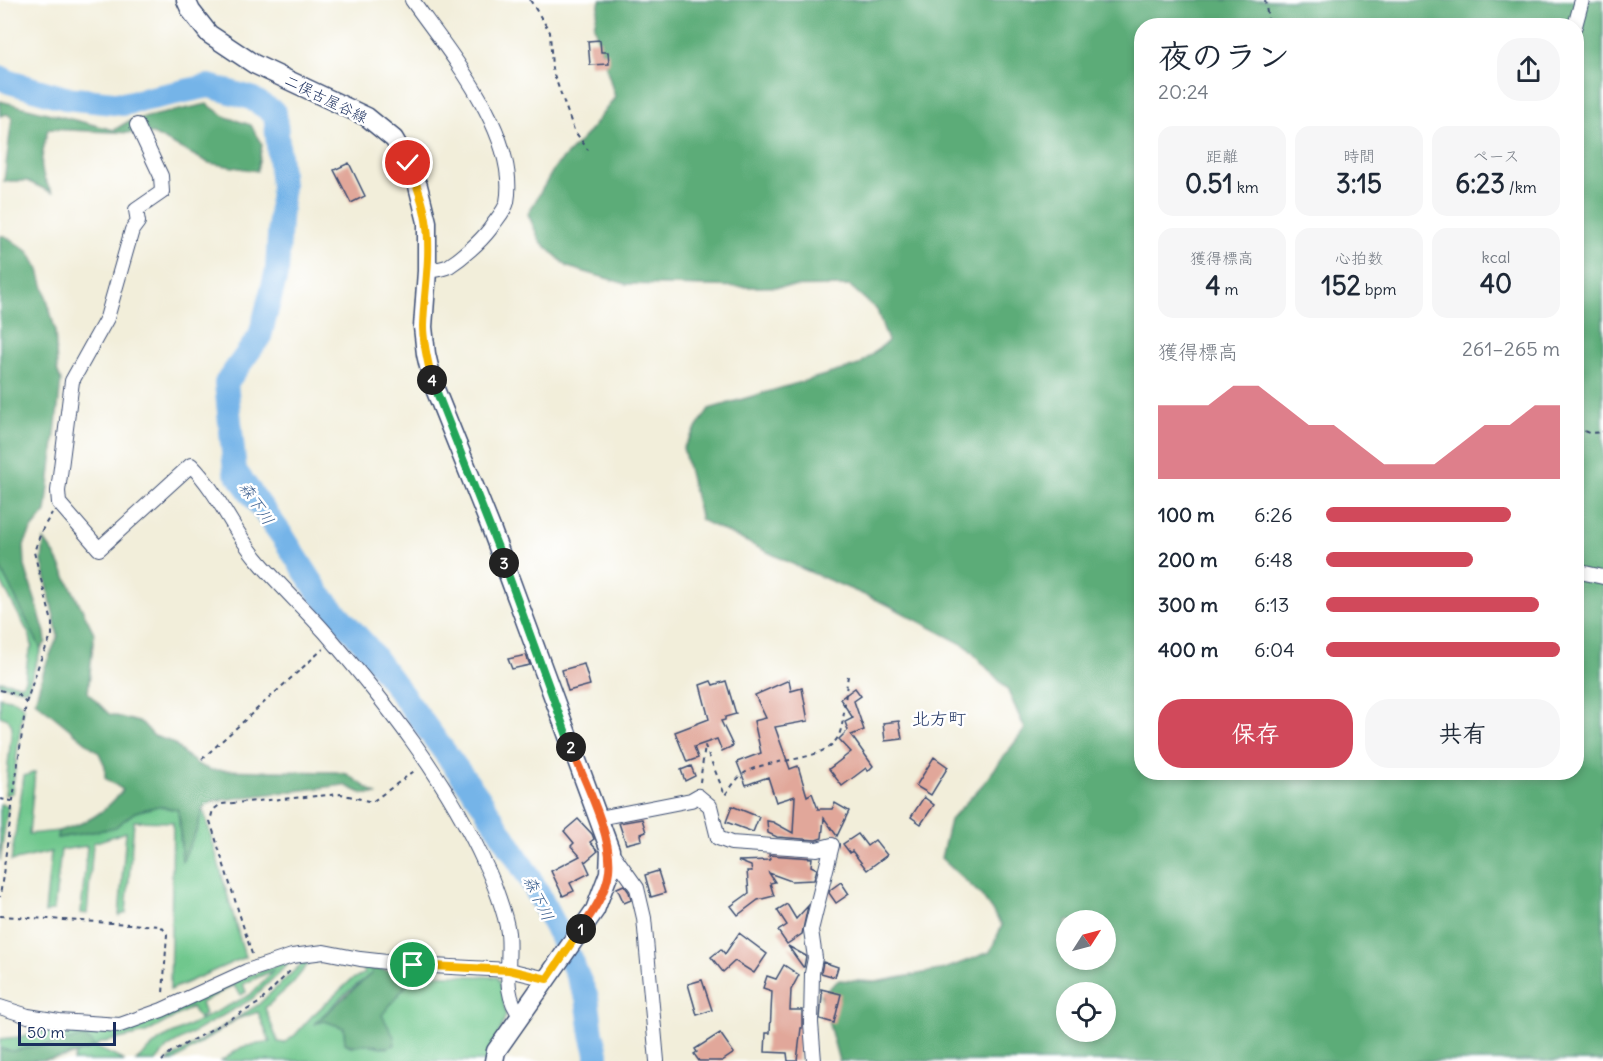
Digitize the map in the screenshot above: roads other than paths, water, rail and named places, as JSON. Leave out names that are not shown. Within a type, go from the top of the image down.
[{"type":"main road","name":"二俣古屋谷線","points":[[186,0],[191,11],[209,34],[236,53],[254,64],[367,117],[394,139],[418,186],[427,222],[427,271],[423,327],[433,384],[492,528],[610,850],[609,873],[595,910],[496,1051],[494,1061]]},
{"type":"street","points":[[412,0],[463,72],[490,118],[498,134],[508,175],[506,205],[484,236],[448,267],[427,271]]},
{"type":"street","points":[[1577,18],[1582,0]]},
{"type":"street","points":[[137,125],[160,176],[162,192],[136,210],[138,222],[132,230],[107,318],[72,381],[58,491],[59,503],[99,549],[191,465],[204,478],[255,557],[332,641],[427,761],[456,807],[487,866],[508,931],[508,974],[512,1004],[521,1016]]},
{"type":"street","points":[[1584,573],[1603,577]]},
{"type":"street","points":[[599,818],[691,800],[698,796],[710,806],[718,838],[731,843],[817,849],[832,845],[811,930],[815,958],[812,973],[811,1023],[814,1061]]},
{"type":"street","points":[[610,850],[637,888],[644,918],[657,1061]]},
{"type":"street","points":[[0,1007],[28,1016],[59,1021],[120,1025],[162,1010],[256,969],[303,954],[324,952],[413,965],[509,970],[547,979]]},
{"type":"waterway","name":"森下川","points":[[0,77],[9,82],[65,98],[123,104],[209,86],[251,98],[275,113],[282,186],[277,271],[260,336],[226,383],[235,471],[283,537],[320,595],[367,647],[483,804],[529,877],[559,933],[587,998],[597,1061]]},
{"type":"district","name":"北方町","points":[[939,719]]}]
